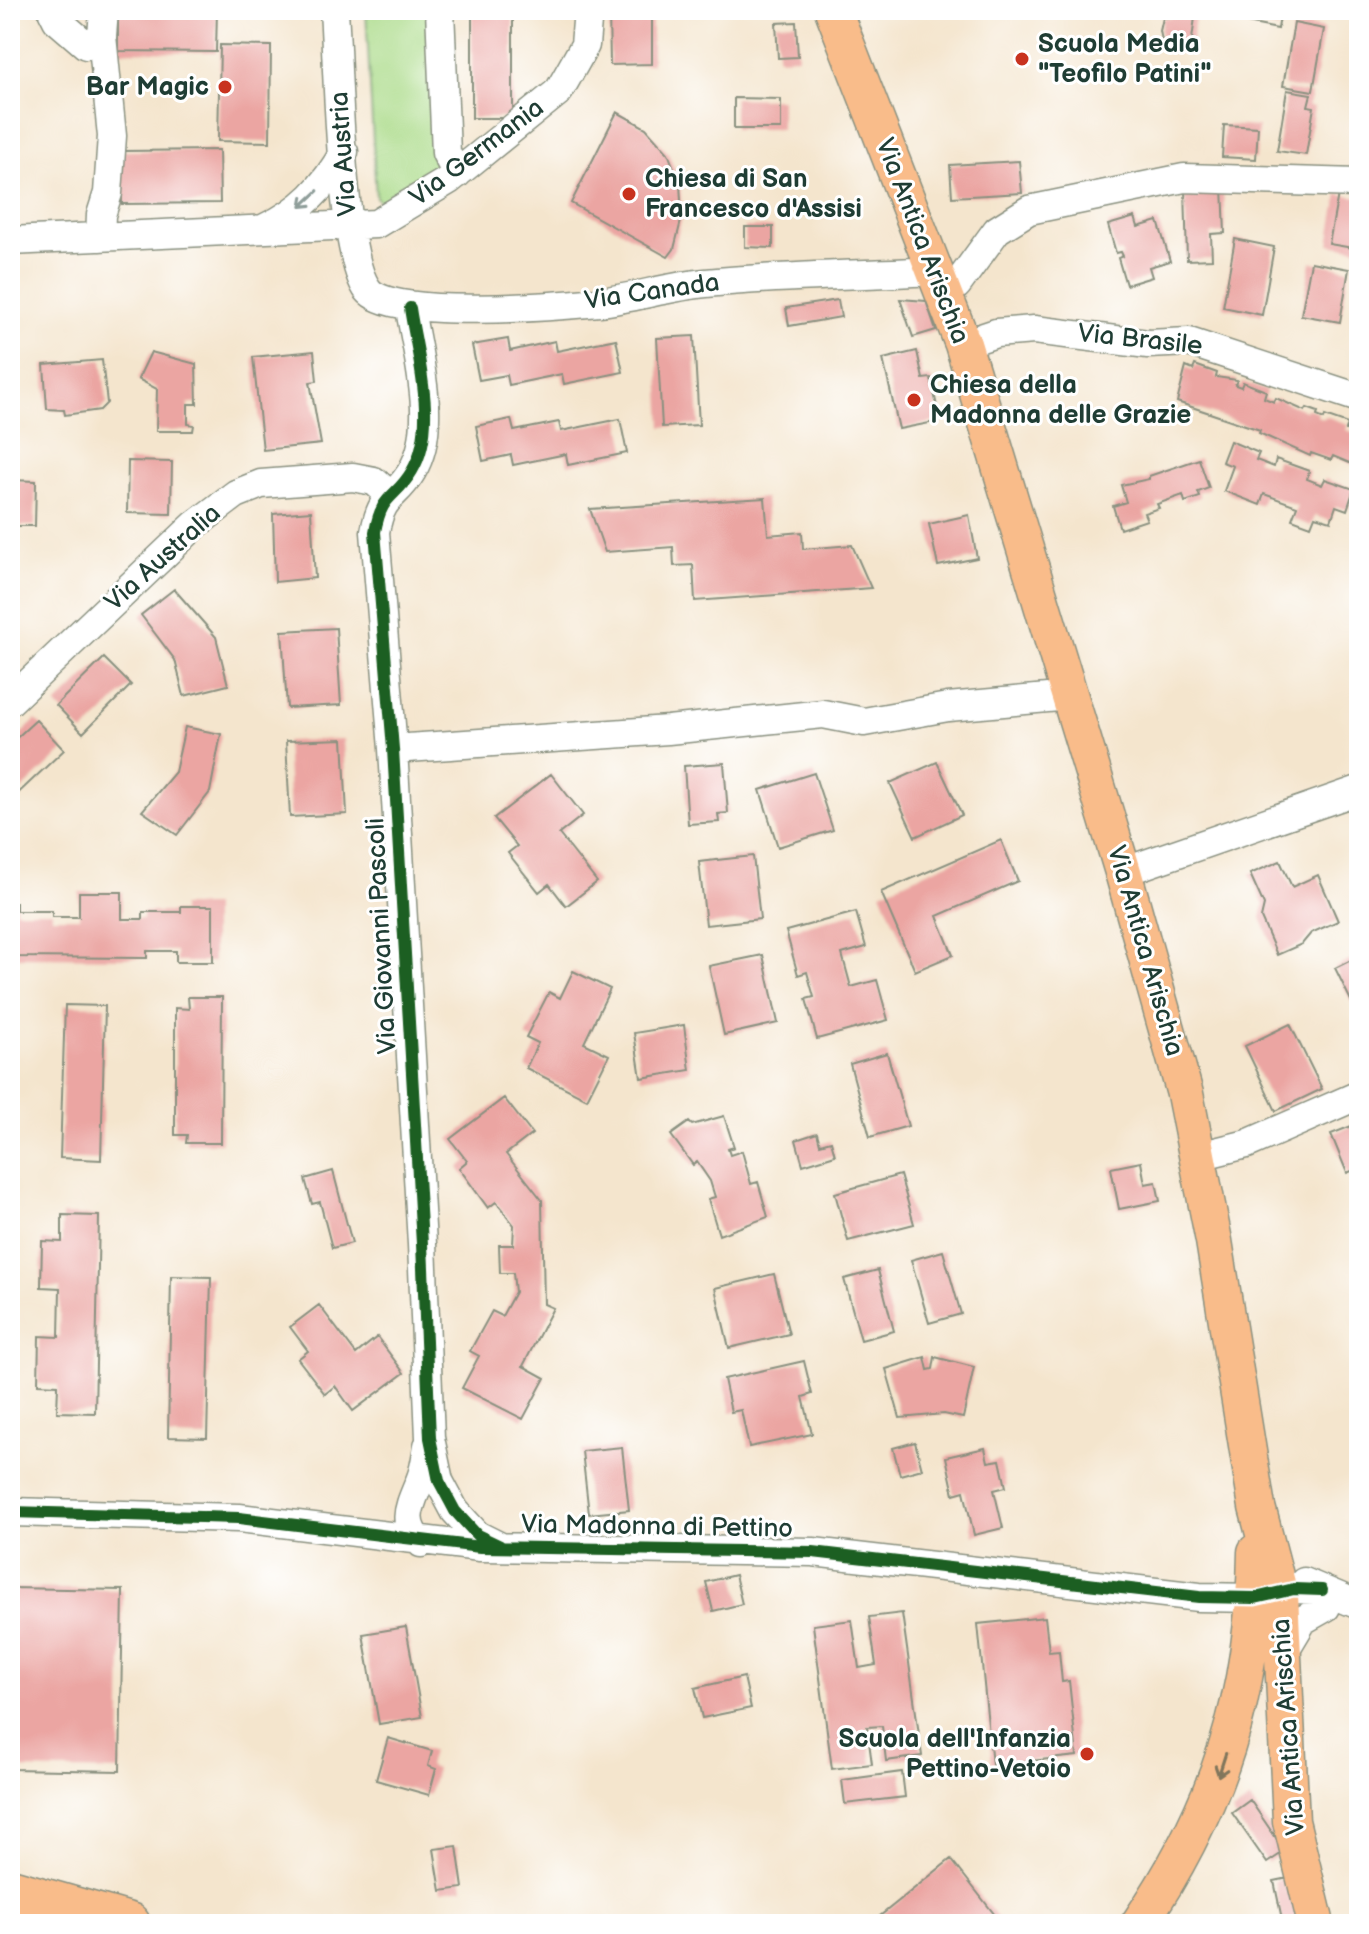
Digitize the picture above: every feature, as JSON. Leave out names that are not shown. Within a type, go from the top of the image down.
[{"type":"highway","points":[[10,1890],[129,1924]]},
{"type":"highway","points":[[10,1919],[28,1924]]},
{"type":"main road","name":"Via Antica Arischia","points":[[833,10],[963,344],[1172,1041],[1199,1156],[1269,1585],[1285,1650],[1291,1821],[1316,1924]]},
{"type":"main road","points":[[1139,1924],[1201,1821],[1226,1752],[1269,1585]]},
{"type":"main road","points":[[1243,1690],[1249,1677],[1266,1668],[1278,1674],[1286,1688]]},
{"type":"street","points":[[52,10],[57,20],[95,29],[112,105],[108,193],[101,215],[100,237]]},
{"type":"street","name":"Via Austria","points":[[334,10],[349,227],[357,268],[371,294]]},
{"type":"street","points":[[440,10],[446,153],[457,174]]},
{"type":"street","name":"Via Germania","points":[[10,241],[349,227],[386,219],[457,174],[559,91],[569,79],[585,45],[588,10]]},
{"type":"street","name":"Via Germania","points":[[261,231],[298,209],[316,193],[344,152]]},
{"type":"street","points":[[940,282],[957,285],[997,230],[1029,210],[1184,178],[1359,183]]},
{"type":"street","name":"Via Canada","points":[[371,294],[394,306],[410,308],[596,302],[703,283],[940,282]]},
{"type":"street","name":"Via Giovanni Pascoli","points":[[410,308],[424,434],[412,472],[381,505],[375,532],[393,749],[422,1244],[430,1438],[433,1461],[446,1497],[477,1535],[503,1547]]},
{"type":"street","name":"Via Brasile","points":[[963,344],[996,333],[1034,330],[1148,344],[1189,342],[1359,398]]},
{"type":"street","name":"Via Australia","points":[[10,701],[195,525],[236,494],[261,484],[353,477],[374,481],[389,494]]},
{"type":"street","points":[[393,749],[668,730],[823,714],[864,722],[948,707],[1070,696]]},
{"type":"street","points":[[1123,872],[1359,790]]},
{"type":"street","points":[[1199,1156],[1247,1144],[1359,1095]]},
{"type":"street","name":"Via Giovanni Pascoli","points":[[421,1543],[411,1530],[407,1516],[412,1495],[421,1479],[430,1438]]},
{"type":"street","points":[[346,1532],[386,1517],[412,1495]]},
{"type":"street","points":[[421,1543],[444,1521],[446,1497]]},
{"type":"street","name":"Via Madonna di Pettino","points":[[10,1512],[239,1518],[421,1543],[813,1552],[1199,1597],[1269,1585],[1300,1605],[1324,1598],[1359,1606]]},
{"type":"street","points":[[1285,1650],[1303,1620],[1324,1598]]},
{"type":"green space","points":[[366,10],[428,10],[440,178],[395,214],[376,198]]},
{"type":"building","points":[[118,10],[217,10],[216,52],[118,51]]},
{"type":"building","points":[[472,10],[513,10],[513,118],[472,118]]},
{"type":"building","points":[[609,10],[652,10],[652,64],[610,65]]},
{"type":"building","points":[[1175,10],[1196,10],[1191,47],[1164,50],[1160,31],[1163,18],[1177,16]]},
{"type":"building","points":[[1244,10],[1281,10],[1278,29],[1242,22]]},
{"type":"building","points":[[796,22],[798,57],[778,58],[776,23]]},
{"type":"building","points":[[1294,23],[1324,29],[1313,91],[1283,86]]},
{"type":"building","points":[[220,45],[271,46],[270,142],[218,141]]},
{"type":"building","points":[[1287,90],[1311,94],[1308,106],[1314,107],[1306,155],[1277,151]]},
{"type":"building","points":[[734,98],[781,99],[781,129],[734,129]]},
{"type":"building","name":"Chiesa di San Francesco d'Assisi","points":[[617,112],[646,128],[668,153],[680,184],[682,217],[674,249],[668,257],[571,203]]},
{"type":"building","points":[[1224,125],[1258,127],[1256,159],[1222,157]]},
{"type":"building","points":[[219,150],[220,203],[122,204],[121,151]]},
{"type":"building","points":[[1019,161],[1022,193],[952,197],[950,165]]},
{"type":"building","points":[[1223,187],[1225,233],[1211,234],[1212,259],[1187,260],[1185,189]]},
{"type":"building","points":[[1338,194],[1359,197],[1359,249],[1329,244]]},
{"type":"building","points":[[1135,217],[1138,227],[1158,221],[1170,261],[1149,267],[1152,277],[1126,285],[1118,258],[1123,256],[1121,252],[1116,253],[1108,225]]},
{"type":"building","points":[[745,227],[773,227],[773,248],[745,247]]},
{"type":"building","points":[[1235,239],[1274,247],[1262,315],[1223,307]]},
{"type":"building","points":[[1311,262],[1349,269],[1340,322],[1301,315]]},
{"type":"building","points":[[900,299],[926,301],[936,330],[913,337]]},
{"type":"building","points":[[838,300],[841,317],[789,326],[786,308]]},
{"type":"building","points":[[694,336],[699,425],[662,427],[657,338]]},
{"type":"building","points":[[508,339],[510,351],[555,341],[557,351],[616,339],[623,372],[564,384],[562,374],[509,385],[507,375],[479,380],[472,345]]},
{"type":"building","points":[[314,351],[317,381],[310,382],[321,444],[263,450],[253,357]]},
{"type":"building","name":"Chiesa della Madonna delle Grazie","points":[[917,351],[923,379],[931,378],[940,421],[899,429],[883,359]]},
{"type":"building","points":[[151,352],[196,364],[197,404],[188,404],[188,424],[194,425],[193,431],[156,431],[157,389],[138,379]]},
{"type":"building","points":[[102,360],[107,403],[100,410],[65,415],[64,410],[47,409],[44,365]]},
{"type":"building","points":[[1195,365],[1217,373],[1216,377],[1237,380],[1235,385],[1241,387],[1243,382],[1266,391],[1264,398],[1274,402],[1276,398],[1305,411],[1307,408],[1318,412],[1317,416],[1324,419],[1325,416],[1348,424],[1346,430],[1356,433],[1359,426],[1359,467],[1333,456],[1331,460],[1311,453],[1310,456],[1259,433],[1260,430],[1177,402],[1186,367],[1193,370]]},
{"type":"building","points":[[10,376],[16,376],[16,411],[10,411]]},
{"type":"building","points":[[511,419],[514,431],[559,422],[561,431],[620,419],[627,453],[568,465],[566,454],[513,465],[511,455],[483,461],[476,426]]},
{"type":"building","points":[[1230,441],[1259,453],[1256,460],[1274,467],[1276,459],[1309,471],[1307,479],[1322,485],[1325,479],[1354,489],[1347,510],[1336,506],[1331,521],[1315,516],[1311,526],[1292,519],[1297,506],[1264,494],[1260,505],[1224,491],[1233,466],[1222,462]]},
{"type":"building","points":[[1199,459],[1209,488],[1198,492],[1200,497],[1185,502],[1183,495],[1157,504],[1159,508],[1144,513],[1147,520],[1120,529],[1113,506],[1126,502],[1121,485],[1149,479],[1149,476]]},
{"type":"building","points":[[128,461],[172,462],[171,514],[127,513]]},
{"type":"building","points":[[10,480],[36,481],[35,526],[10,526]]},
{"type":"building","points":[[765,498],[768,535],[802,532],[803,549],[852,545],[871,588],[695,601],[693,565],[674,566],[673,547],[605,552],[590,509]]},
{"type":"building","points":[[311,511],[315,578],[275,582],[273,514]]},
{"type":"building","points":[[969,515],[977,558],[938,566],[929,524]]},
{"type":"building","points":[[174,589],[216,637],[228,685],[184,696],[175,660],[141,615]]},
{"type":"building","points":[[336,628],[341,705],[287,708],[282,631]]},
{"type":"building","points":[[104,658],[131,685],[83,733],[56,705]]},
{"type":"building","points":[[36,720],[64,750],[10,801],[10,744]]},
{"type":"building","points":[[185,727],[221,734],[210,792],[177,835],[142,811],[175,772]]},
{"type":"building","points":[[343,739],[347,814],[290,817],[286,741]]},
{"type":"building","points":[[937,762],[962,815],[915,837],[890,783]]},
{"type":"building","points":[[724,763],[728,813],[718,814],[719,822],[688,824],[684,766]]},
{"type":"building","points":[[814,773],[833,830],[778,847],[760,790]]},
{"type":"building","points":[[551,774],[583,815],[559,834],[597,882],[566,906],[549,884],[539,892],[508,853],[517,846],[494,818]]},
{"type":"building","points":[[1001,840],[1018,881],[937,916],[953,955],[915,971],[881,892]]},
{"type":"building","points":[[753,856],[760,919],[706,925],[699,862]]},
{"type":"building","points":[[1280,861],[1292,887],[1318,875],[1338,921],[1311,933],[1302,944],[1277,955],[1261,918],[1264,905],[1250,874]]},
{"type":"building","points":[[79,892],[122,892],[122,919],[143,919],[143,912],[181,912],[181,906],[213,906],[213,962],[176,962],[176,951],[147,951],[147,958],[10,957],[10,903],[16,903],[16,911],[52,911],[52,917],[79,917]]},
{"type":"building","points":[[856,912],[866,947],[842,954],[851,987],[877,980],[888,1020],[817,1039],[806,999],[814,997],[807,972],[798,975],[786,931]]},
{"type":"building","points":[[763,955],[778,1023],[724,1035],[709,966]]},
{"type":"building","points":[[1359,956],[1359,1017],[1335,968]]},
{"type":"building","points":[[573,971],[610,989],[584,1043],[609,1055],[587,1099],[526,1068],[538,1043],[526,1037],[549,992],[560,998]]},
{"type":"building","points":[[188,997],[222,997],[221,1143],[186,1143],[187,1135],[175,1135],[175,1008],[189,1009]]},
{"type":"building","points":[[65,1005],[105,1006],[101,1160],[60,1158]]},
{"type":"building","points":[[1290,1024],[1322,1089],[1276,1111],[1245,1046]]},
{"type":"building","points":[[684,1025],[690,1070],[641,1078],[634,1033]]},
{"type":"building","points":[[887,1053],[908,1126],[870,1137],[850,1064]]},
{"type":"building","points":[[504,1098],[532,1134],[506,1154],[542,1200],[544,1304],[553,1308],[523,1366],[545,1378],[523,1419],[462,1388],[479,1356],[470,1351],[492,1311],[502,1316],[515,1292],[513,1273],[500,1273],[499,1245],[513,1245],[514,1225],[496,1202],[488,1208],[459,1168],[467,1161],[450,1139]]},
{"type":"building","points":[[724,1116],[734,1147],[728,1149],[730,1155],[742,1151],[751,1184],[758,1182],[768,1217],[719,1235],[708,1199],[715,1197],[710,1181],[697,1162],[693,1165],[671,1135],[689,1122],[692,1125]]},
{"type":"building","points":[[1359,1123],[1359,1168],[1347,1173],[1331,1134]]},
{"type":"building","points":[[817,1133],[820,1144],[831,1141],[835,1155],[803,1165],[796,1140]]},
{"type":"building","points":[[1141,1162],[1145,1184],[1156,1182],[1160,1201],[1119,1209],[1111,1168]]},
{"type":"building","points":[[333,1171],[352,1243],[332,1248],[320,1202],[312,1204],[305,1179]]},
{"type":"building","points":[[900,1175],[914,1224],[848,1241],[835,1193]]},
{"type":"building","points":[[62,1215],[99,1216],[95,1413],[57,1412],[58,1385],[38,1384],[39,1336],[59,1337],[60,1288],[41,1287],[42,1241],[62,1242]]},
{"type":"building","points":[[943,1251],[961,1314],[929,1323],[911,1260]]},
{"type":"building","points":[[878,1270],[894,1331],[861,1340],[844,1279]]},
{"type":"building","points":[[774,1274],[789,1334],[729,1348],[715,1288]]},
{"type":"building","points":[[171,1276],[211,1277],[207,1438],[168,1437]]},
{"type":"building","points":[[319,1305],[356,1354],[377,1337],[404,1373],[353,1411],[335,1386],[325,1394],[298,1359],[308,1351],[290,1327]]},
{"type":"building","points":[[925,1357],[928,1370],[933,1369],[935,1357],[974,1367],[963,1418],[944,1414],[900,1418],[886,1369]]},
{"type":"building","points":[[804,1361],[812,1394],[803,1397],[812,1434],[749,1447],[741,1410],[731,1412],[724,1379]]},
{"type":"building","points":[[915,1442],[922,1469],[900,1475],[893,1448]]},
{"type":"building","points":[[622,1447],[629,1510],[589,1514],[582,1451]]},
{"type":"building","points":[[985,1448],[988,1462],[1000,1460],[1006,1487],[994,1490],[1003,1528],[974,1535],[964,1491],[954,1494],[946,1457]]},
{"type":"building","points":[[735,1575],[742,1604],[713,1611],[706,1582]]},
{"type":"building","points":[[10,1588],[123,1590],[120,1771],[10,1769]]},
{"type":"building","points":[[902,1613],[922,1756],[886,1761],[882,1726],[867,1727],[872,1764],[832,1769],[813,1625],[852,1620],[859,1668],[876,1665],[869,1617]]},
{"type":"building","points":[[1045,1617],[1049,1652],[1059,1651],[1062,1682],[1069,1681],[1077,1756],[992,1765],[978,1624]]},
{"type":"building","points":[[406,1627],[422,1717],[379,1724],[363,1634]]},
{"type":"building","points":[[744,1677],[751,1708],[702,1718],[695,1688]]},
{"type":"building","points":[[388,1738],[432,1751],[428,1766],[436,1769],[429,1795],[376,1780]]},
{"type":"building","points":[[902,1772],[905,1797],[845,1804],[842,1780]]},
{"type":"building","points":[[1250,1800],[1285,1851],[1267,1863],[1232,1813]]},
{"type":"building","points":[[457,1846],[463,1888],[441,1891],[434,1849]]},
{"type":"building","points":[[951,1859],[1002,1924],[870,1924]]},
{"type":"building","points":[[1289,1878],[1299,1924],[1283,1924],[1274,1881]]},
{"type":"cycle path","points":[[410,308],[424,391],[424,433],[412,471],[385,503],[375,532],[393,749],[422,1244],[430,1438],[439,1481],[455,1511],[477,1535],[500,1546]]},
{"type":"cycle path","points":[[10,1512],[239,1518],[480,1547],[813,1552],[1199,1597],[1255,1598],[1294,1589],[1322,1590]]},
{"type":"place","name":"Scuola Media \"Teofilo Patini\"","points":[[1022,59]]},
{"type":"place","name":"Bar Magic","points":[[225,87]]},
{"type":"place","name":"Chiesa di San Francesco d'Assisi","points":[[629,194]]},
{"type":"place","name":"Chiesa della Madonna delle Grazie","points":[[914,400]]},
{"type":"place","name":"Scuola dell'Infanzia Pettino-Vetoio","points":[[1087,1754]]}]
